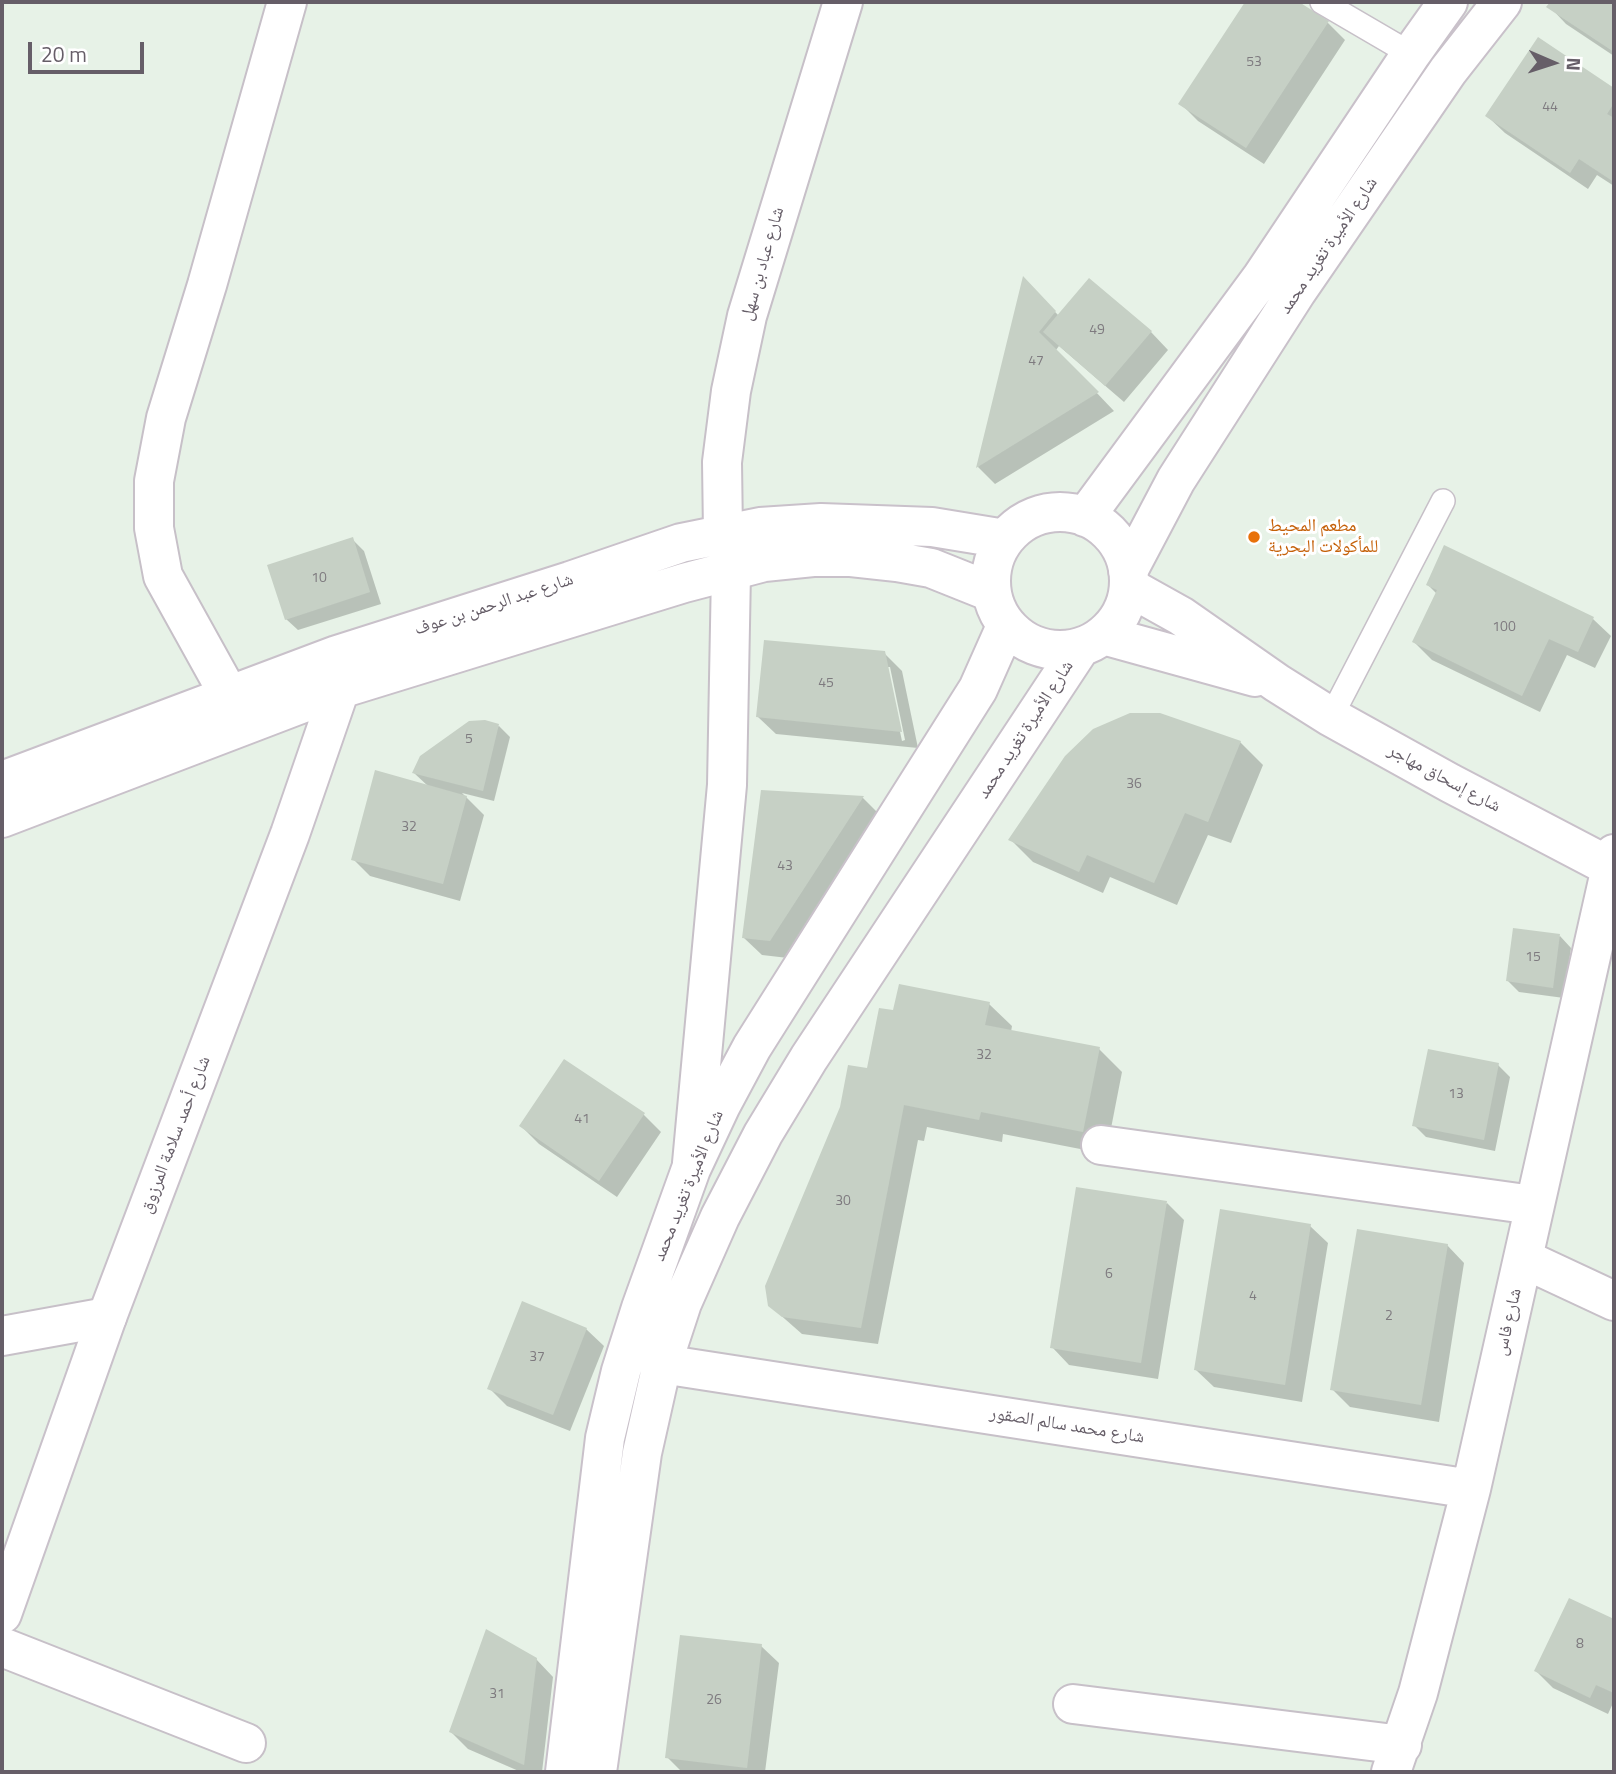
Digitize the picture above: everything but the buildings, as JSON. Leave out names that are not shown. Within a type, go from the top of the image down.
[{"type":"street","points":[[229,695],[163,576],[154,528],[154,481],[166,418],[207,285],[287,2]]},
{"type":"street","name":"شارع عباد بن سهل","points":[[723,533],[722,462],[731,391],[747,316],[844,2]]},
{"type":"street","points":[[1085,517],[1262,278],[1448,2]]},
{"type":"street","name":"شارع الأميرة تغريد محمد","points":[[1128,579],[1176,480],[1297,291],[1448,71],[1502,2]]},
{"type":"street","points":[[1063,512],[1085,517],[1101,525],[1114,538],[1124,553],[1128,579],[1125,605],[1116,622],[1091,642],[1060,651],[1039,648],[1021,639],[1006,626],[996,610],[991,592],[993,564],[1005,539],[1021,524],[1041,515],[1063,512]]},
{"type":"street","name":"شارع عبد الرحمن بن عوف","points":[[2,818],[338,672],[570,581],[681,542],[760,527],[821,523],[932,527],[1005,539]]},
{"type":"street","name":"شارع عبد الرحمن بن عوف","points":[[2,781],[229,695],[338,672],[764,562],[813,557],[852,557],[897,562],[931,568],[991,592]]},
{"type":"street","points":[[691,1169],[727,785],[731,572]]},
{"type":"street","name":"شارع إسحاق مهاجر","points":[[1128,579],[1278,683],[1331,716],[1450,783],[1613,864]]},
{"type":"street","name":"شارع الأميرة تغريد محمد","points":[[565,1772],[605,1438],[640,1308],[691,1169],[752,1047],[978,689],[1006,626]]},
{"type":"street","name":"شارع الأميرة تغريد محمد","points":[[597,1772],[642,1453],[663,1364],[682,1303],[720,1217],[762,1134],[809,1058],[1091,642]]},
{"type":"street","name":"شارع إسحاق مهاجر","points":[[1091,642],[1278,683]]},
{"type":"street","name":"شارع أحمد سلامة المرزوق","points":[[2,1614],[107,1317],[290,834],[338,672]]},
{"type":"street","name":"شارع فاس","points":[[1396,1759],[1419,1693],[1471,1489],[1524,1259],[1533,1205],[1613,864]]},
{"type":"street","points":[[1101,1145],[1533,1205]]},
{"type":"street","points":[[1524,1259],[1614,1301]]},
{"type":"street","points":[[2,1336],[107,1317]]},
{"type":"street","name":"شارع محمد سالم الصقور","points":[[663,1364],[1471,1489]]},
{"type":"street","points":[[2,1647],[246,1743]]},
{"type":"street","points":[[1073,1704],[1396,1759]]},
{"type":"lane","points":[[1322,2],[1411,54]]},
{"type":"lane","points":[[1331,716],[1443,501]]},
{"type":"place","name":"مطعم المحيط للمأكولات البحرية","points":[[1254,537]]}]
